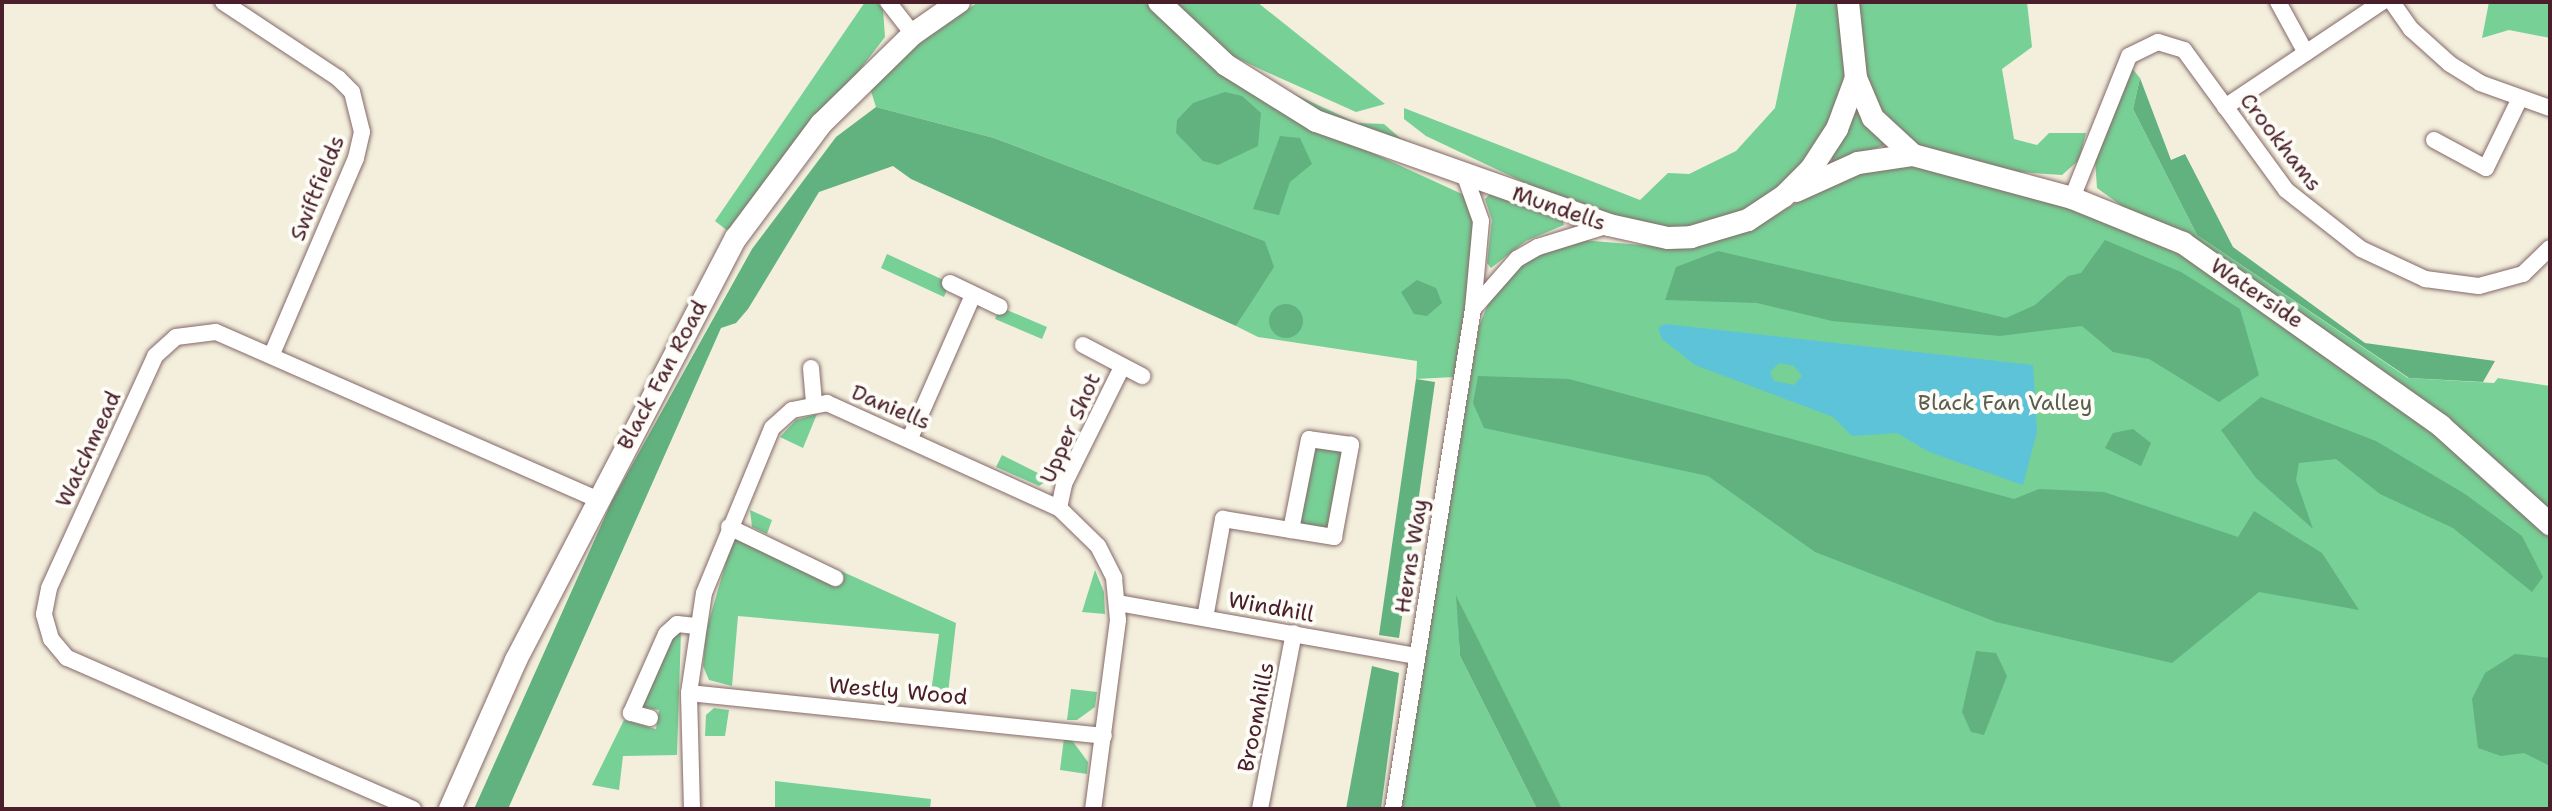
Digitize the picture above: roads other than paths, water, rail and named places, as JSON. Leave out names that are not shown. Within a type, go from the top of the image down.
[{"type":"main road","name":"Black Fan Road","points":[[450,809],[597,499],[736,238],[821,124],[913,34],[959,2]]},
{"type":"main road","name":"Mundells","points":[[1159,2],[1226,65],[1286,105],[1353,137],[1609,225],[1668,238],[1691,237],[1748,220],[1784,196],[1826,150],[1856,78],[1848,2]]},
{"type":"main road","name":"Waterside","points":[[1856,78],[1873,118],[1913,155]]},
{"type":"main road","name":"Waterside","points":[[1784,196],[1858,163],[1913,155],[2072,198],[2183,243],[2299,321],[2441,426],[2550,524]]},
{"type":"street","name":"Swiftfields","points":[[223,2],[338,78],[352,92],[361,120],[356,158],[271,356]]},
{"type":"street","points":[[888,2],[913,34]]},
{"type":"street","points":[[2278,2],[2306,53]]},
{"type":"street","points":[[2225,107],[2382,2]]},
{"type":"street","points":[[2392,2],[2411,29],[2450,64],[2519,100],[2550,108]]},
{"type":"street","name":"Crookhams","points":[[2072,198],[2129,56],[2141,46],[2158,42],[2184,50],[2307,210],[2361,249],[2413,275],[2458,285],[2509,280],[2536,265],[2550,248]]},
{"type":"street","points":[[2434,140],[2486,168],[2519,100]]},
{"type":"street","name":"Herns Way","points":[[1393,809],[1473,309],[1481,221],[1465,176]]},
{"type":"street","points":[[1473,309],[1517,259],[1538,247],[1609,225]]},
{"type":"street","points":[[950,283],[1000,307]]},
{"type":"street","points":[[910,438],[973,295]]},
{"type":"street","name":"Watchmead","points":[[413,809],[75,662],[51,639],[44,614],[49,588],[163,346],[202,330],[271,356],[597,499]]},
{"type":"street","points":[[1083,345],[1142,376]]},
{"type":"street","name":"Upper Shot","points":[[1059,508],[1064,484],[1122,367]]},
{"type":"street","points":[[692,809],[689,693],[696,626],[729,527],[772,428],[792,410],[814,404],[811,368]]},
{"type":"street","name":"Daniells","points":[[814,404],[827,403],[910,438],[1059,508],[1098,546],[1118,603],[1093,809]]},
{"type":"street","points":[[1205,618],[1223,519],[1334,537],[1351,445],[1309,439],[1291,530]]},
{"type":"street","points":[[729,527],[835,578]]},
{"type":"street","name":"Windhill","points":[[1118,603],[1417,656]]},
{"type":"street","points":[[650,718],[631,713],[666,634],[677,624],[696,626]]},
{"type":"street","name":"Broomhills","points":[[1260,809],[1294,633]]},
{"type":"street","name":"Westly Wood","points":[[689,693],[1104,736]]},
{"type":"water","points":[[1665,324],[2033,365],[2037,432],[2023,485],[1929,452],[1897,433],[1852,436],[1833,417],[1695,365],[1662,339],[1658,328]],"holes":[[[1779,363],[1794,366],[1802,376],[1794,385],[1774,381],[1770,372]]]},
{"type":"park label","name":"Black Fan Valley","points":[[2005,403]]}]
